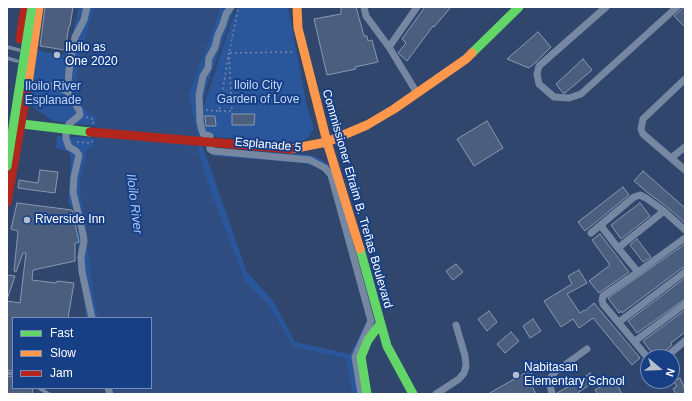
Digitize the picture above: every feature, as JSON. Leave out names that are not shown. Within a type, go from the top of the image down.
[{"type":"main road","points":[[25,7],[7,125],[21,124],[66,130],[291,149],[326,142],[367,125],[394,109],[466,59],[519,7]]},
{"type":"main road","points":[[7,202],[9,170],[32,7]]},
{"type":"main road","points":[[9,170],[21,124],[39,7]]},
{"type":"main road","name":"Commissioner Efraim B. Treñas Boulevard","points":[[297,7],[298,28],[326,142],[339,178],[362,254],[380,324],[368,340],[361,356],[366,394]]},
{"type":"main road","points":[[380,324],[387,346],[413,394]]},
{"type":"street","points":[[67,91],[70,62],[75,37],[84,20],[87,7]]},
{"type":"street","points":[[200,110],[199,95],[203,76],[208,68],[209,58],[215,47],[226,14],[231,7]]},
{"type":"street","points":[[364,7],[366,16],[389,48],[417,93]]},
{"type":"street","points":[[389,48],[417,7]]},
{"type":"street","points":[[606,7],[539,66],[537,74],[539,84],[554,97],[570,98],[581,94],[677,7]]},
{"type":"street","points":[[685,79],[643,119],[641,123],[643,134],[685,170]]},
{"type":"street","points":[[27,88],[41,85],[53,86],[67,91],[79,110],[80,115],[72,121],[66,130],[67,143],[79,155],[74,177],[73,192],[84,234],[82,268],[92,317]]},
{"type":"street","name":"Esplanade 5","points":[[200,110],[200,122],[203,134],[210,136],[210,149],[216,152],[254,154],[310,160],[325,168],[331,175],[371,321],[355,357],[361,394]]},
{"type":"street","points":[[671,158],[685,147]]},
{"type":"street","points":[[591,233],[634,197],[640,195],[664,211],[685,230]]},
{"type":"street","points":[[618,248],[664,211]]},
{"type":"street","points":[[601,226],[638,272]]},
{"type":"street","points":[[641,349],[603,304],[603,296],[685,238]]},
{"type":"street","points":[[619,322],[685,272]]},
{"type":"street","points":[[635,341],[685,304]]},
{"type":"street","points":[[436,394],[460,379],[464,373],[466,366],[465,356],[456,325]]},
{"type":"street","points":[[682,343],[685,351]]},
{"type":"street","points":[[552,394],[549,380],[555,372],[587,349]]},
{"type":"lane","points":[[7,47],[18,50]]},
{"type":"lane","points":[[7,58],[17,61]]},
{"type":"path","points":[[219,111],[238,7]]},
{"type":"path","points":[[200,110],[232,111],[229,52]]},
{"type":"path","points":[[229,52],[304,52]]},
{"type":"green space","name":"Iloilo River Esplanade","points":[[79,7],[96,7],[78,64],[97,118],[97,124],[95,126],[53,121],[34,108],[29,97],[37,50],[60,55],[67,53]]},
{"type":"green space","name":"Iloilo City Garden of Love","points":[[215,7],[235,7],[206,88],[201,114],[231,23],[238,7],[288,7],[307,106],[314,128],[308,138],[298,142],[219,137],[198,133],[247,272],[274,302],[295,342],[350,354],[367,321],[329,177],[319,168],[304,163],[213,156],[214,149],[313,155],[330,165],[337,181],[372,318],[357,357],[362,394],[286,394],[178,123]]},
{"type":"green space","name":"Iloilo River Esplanade","points":[[57,136],[95,138],[94,147],[87,150],[101,317],[86,317],[78,256],[78,227],[76,225],[74,210],[68,203],[71,159],[69,152],[56,148]]},
{"type":"water","name":"Iloilo River","points":[[94,7],[221,7],[189,95],[197,133],[199,155],[211,192],[245,281],[269,306],[294,347],[346,358],[353,394],[116,394],[114,389],[152,389],[152,317],[98,317],[94,299],[80,192],[80,181],[87,150],[94,147],[97,118],[85,110],[78,99],[76,84],[78,63]]},
{"type":"building","points":[[45,7],[73,7],[65,50],[40,46]]},
{"type":"building","points":[[341,7],[356,7],[364,36],[367,36],[368,41],[372,40],[378,62],[355,67],[356,69],[327,75],[314,19],[341,14]]},
{"type":"building","points":[[425,7],[451,7],[434,27],[433,26],[407,61],[398,53],[406,43],[402,39]]},
{"type":"building","points":[[685,7],[685,27],[674,16]]},
{"type":"building","points":[[538,32],[551,47],[535,63],[529,68],[507,59]]},
{"type":"building","points":[[583,59],[592,70],[565,93],[563,93],[556,84]]},
{"type":"building","points":[[232,114],[255,114],[254,125],[232,125]]},
{"type":"building","points":[[205,116],[215,116],[216,126],[206,126]]},
{"type":"building","points":[[487,121],[503,148],[474,166],[457,139]]},
{"type":"building","points":[[40,170],[58,172],[55,193],[18,188],[19,180],[38,183]]},
{"type":"building","points":[[643,171],[685,208],[685,223],[634,181]]},
{"type":"building","points":[[623,187],[629,195],[585,231],[578,222]]},
{"type":"building","points":[[17,203],[72,210],[79,242],[75,243],[75,261],[33,270],[32,280],[56,283],[57,281],[74,283],[68,317],[12,317],[12,371],[7,370],[7,301],[20,303],[26,253],[23,253],[16,272],[14,271],[18,231],[11,229]]},
{"type":"building","points":[[640,203],[650,216],[621,239],[611,225]]},
{"type":"building","points":[[600,234],[629,272],[599,293],[589,281],[610,265],[592,240]]},
{"type":"building","points":[[637,239],[651,257],[643,262],[630,245]]},
{"type":"building","points":[[685,244],[685,267],[622,313],[621,311],[619,313],[608,298]]},
{"type":"building","points":[[456,264],[463,272],[453,280],[446,271]]},
{"type":"building","points":[[579,270],[587,283],[567,294],[580,313],[584,310],[585,311],[594,303],[640,358],[632,365],[593,318],[579,328],[573,319],[561,327],[544,301],[572,284],[568,276]]},
{"type":"building","points":[[7,275],[15,276],[8,297],[7,297]]},
{"type":"building","points":[[685,278],[685,299],[637,333],[628,321]]},
{"type":"building","points":[[685,310],[685,332],[671,343],[672,345],[668,349],[649,349],[643,341]]},
{"type":"building","points":[[489,311],[497,322],[487,331],[478,319]]},
{"type":"building","points":[[533,319],[541,331],[530,338],[523,326]]},
{"type":"building","points":[[511,332],[519,341],[505,353],[497,344]]},
{"type":"building","points":[[530,370],[537,383],[532,386],[536,394],[488,394]]},
{"type":"building","points":[[590,373],[595,381],[576,394],[557,394],[571,385],[572,386]]},
{"type":"building","points":[[7,376],[12,377],[12,389],[33,389],[32,394],[7,394]]},
{"type":"building","points":[[680,378],[685,389],[685,394],[676,394],[673,389],[680,389]]},
{"type":"building","points":[[614,379],[622,394],[598,394],[595,390]]},
{"type":"traffic: fast","points":[[7,166],[32,7]]},
{"type":"traffic: fast","points":[[472,53],[519,7]]},
{"type":"traffic: fast","points":[[14,123],[90,132]]},
{"type":"traffic: fast","points":[[360,249],[387,346],[413,394]]},
{"type":"traffic: fast","points":[[367,394],[361,357],[368,340],[380,324]]},
{"type":"traffic: slow","points":[[28,84],[39,7]]},
{"type":"traffic: slow","points":[[297,7],[298,28],[327,142],[360,249]]},
{"type":"traffic: slow","points":[[291,149],[327,142],[367,125],[394,109],[466,59],[472,53]]},
{"type":"traffic: jam","points":[[20,39],[25,7]]},
{"type":"traffic: jam","points":[[7,202],[28,84]]},
{"type":"traffic: jam","points":[[90,132],[291,149]]},
{"type":"place","name":"Iloilo as One 2020","points":[[57,55]]},
{"type":"place","name":"Riverside Inn","points":[[27,220]]},
{"type":"place","name":"Nabitasan Elementary School","points":[[516,375]]}]
